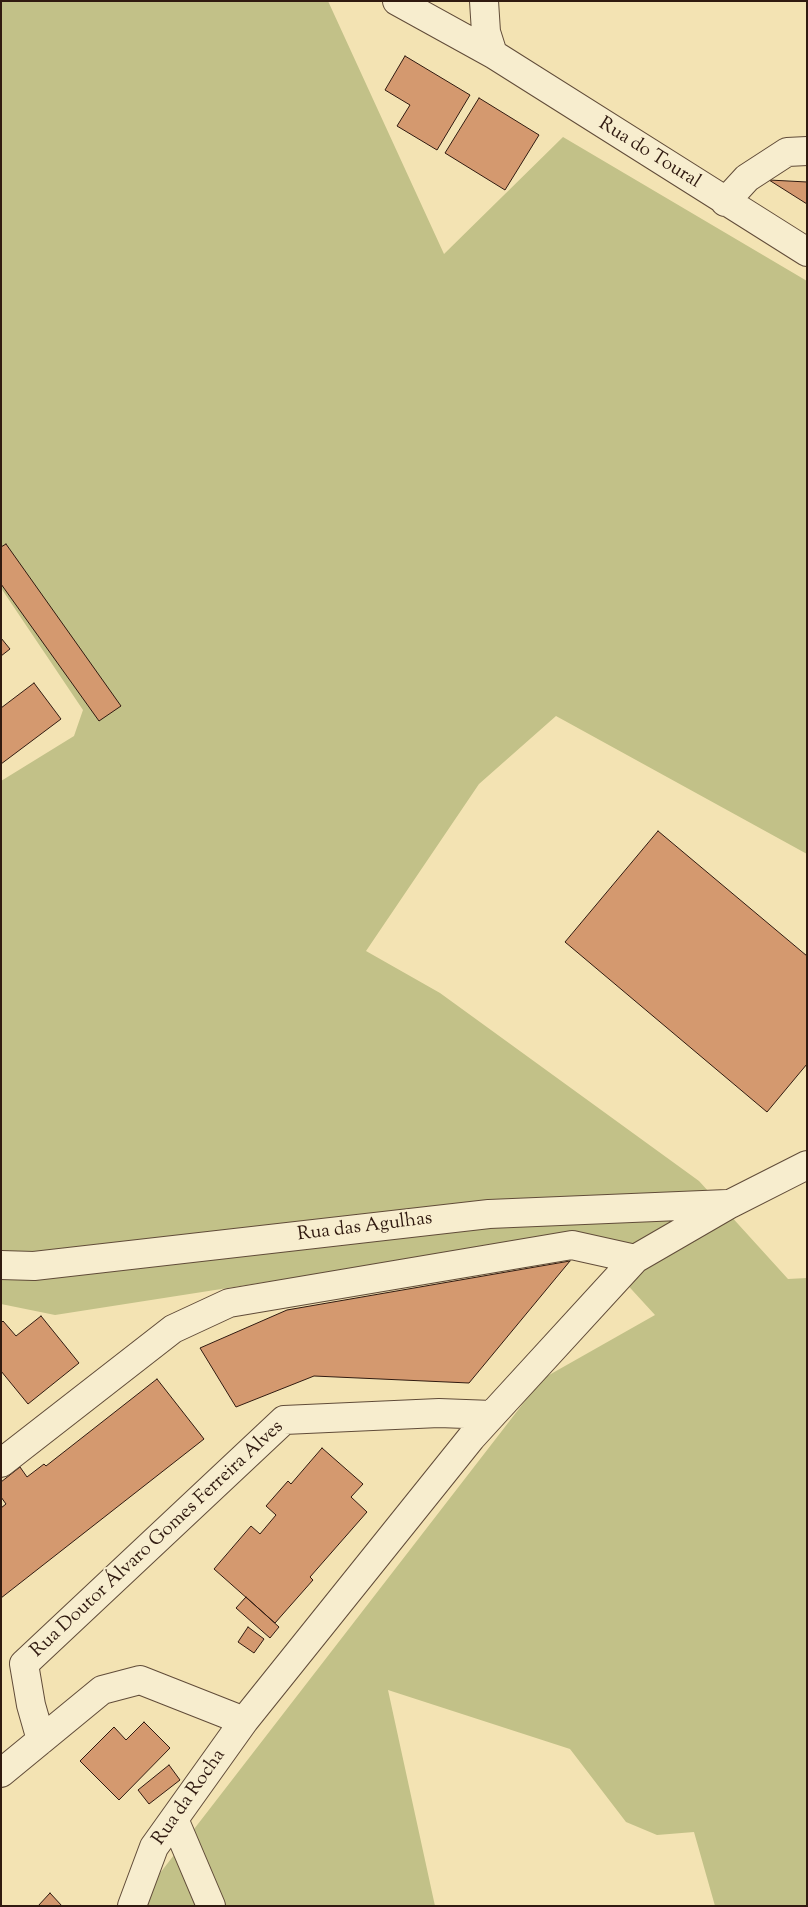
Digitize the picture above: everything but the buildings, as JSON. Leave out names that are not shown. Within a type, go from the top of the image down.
[{"type":"street","name":"Rua do Toural","points":[[397,1],[493,54],[807,252]]},
{"type":"street","points":[[484,1],[486,32],[493,54]]},
{"type":"street","points":[[725,202],[747,178],[786,152],[807,151]]},
{"type":"street","points":[[1,1773],[102,1690],[140,1680],[244,1721],[471,1438],[634,1259],[730,1204],[807,1165]]},
{"type":"street","name":"Rua das Agulhas","points":[[1,1265],[34,1266],[489,1214],[730,1204]]},
{"type":"street","points":[[1,1463],[172,1329],[229,1303],[572,1244],[634,1259]]},
{"type":"street","name":"Rua Doutor Álvaro Gomes Ferreira Alves","points":[[42,1740],[30,1705],[24,1664],[284,1420],[439,1413],[492,1415]]},
{"type":"street","name":"Rua da Rocha","points":[[132,1906],[154,1847],[244,1721]]},
{"type":"street","points":[[174,1819],[211,1906]]},
{"type":"shaded area","points":[[1,1],[328,1],[444,254],[563,137],[807,281],[807,854],[556,716],[479,784],[366,951],[440,993],[699,1181],[788,1279],[807,1278],[807,1906],[715,1906],[694,1832],[657,1835],[626,1822],[570,1749],[388,1690],[435,1906],[145,1906],[157,1877],[542,1379],[655,1315],[589,1243],[375,1265],[55,1315],[1,1304],[1,781],[74,736],[83,710],[1,588]]}]
